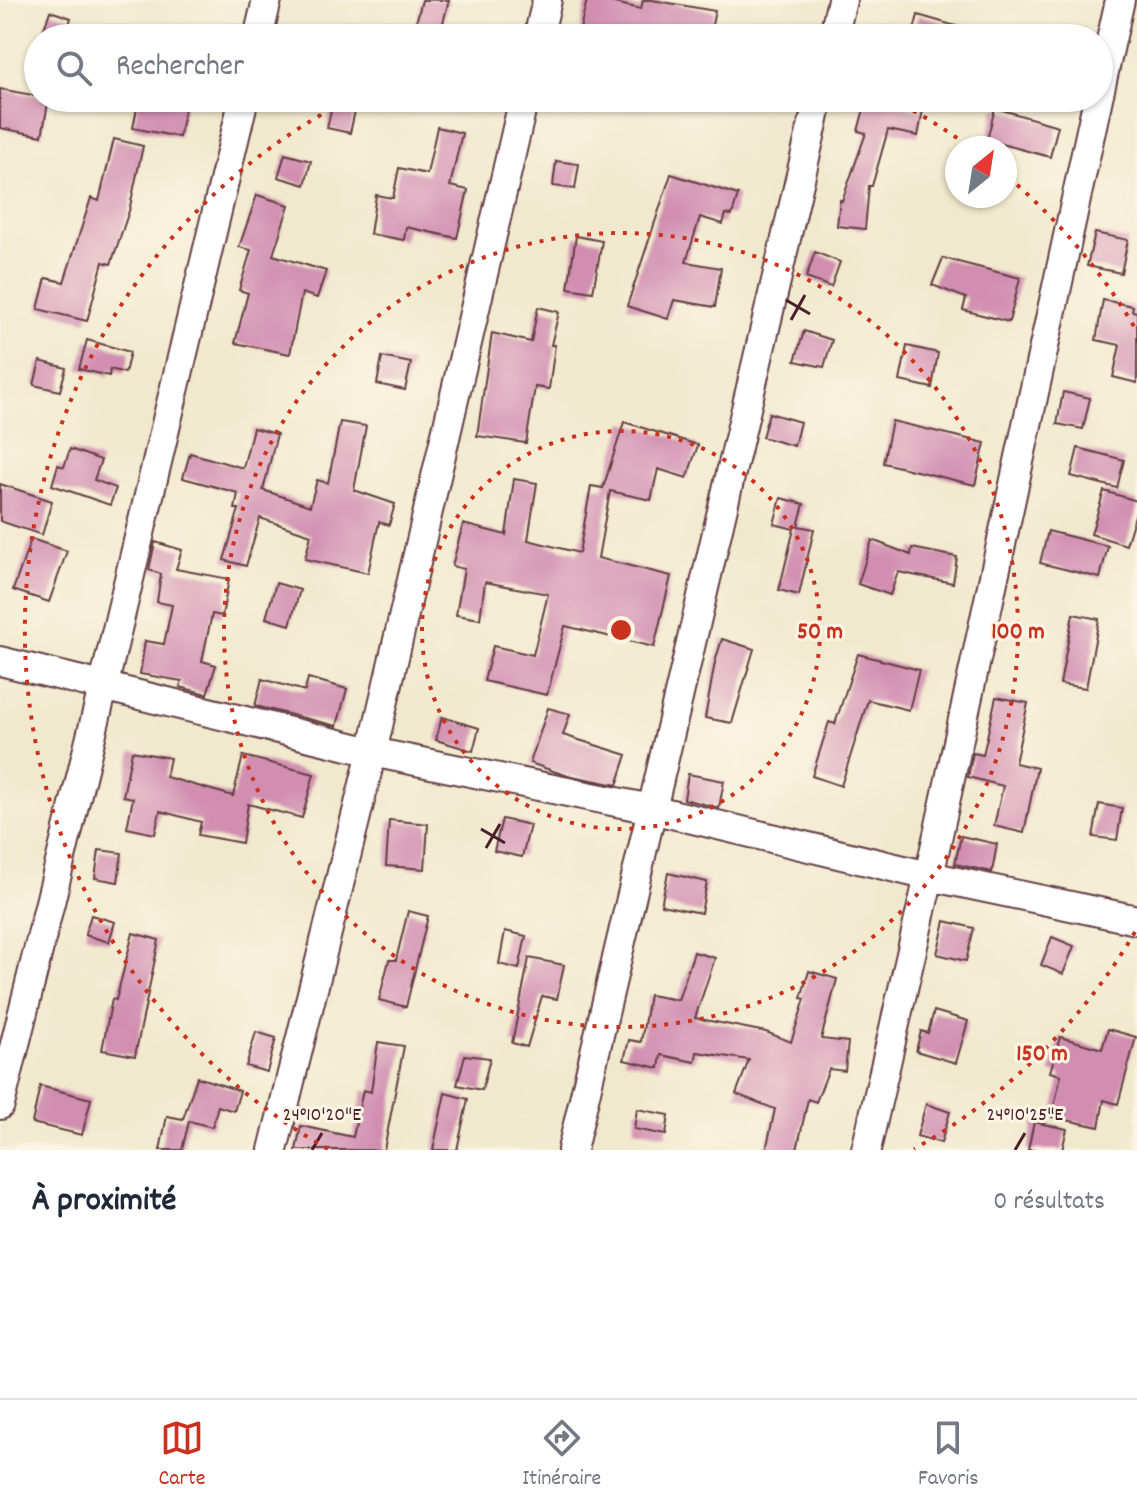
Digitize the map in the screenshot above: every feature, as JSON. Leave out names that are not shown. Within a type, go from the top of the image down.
[{"type":"street","points":[[261,24],[267,0]]},
{"type":"street","points":[[541,24],[547,0]]},
{"type":"street","points":[[836,24],[842,0]]},
{"type":"street","points":[[1113,32],[1120,0]]},
{"type":"street","points":[[0,1105],[241,112]]},
{"type":"street","points":[[273,1150],[372,752],[521,112]]},
{"type":"street","points":[[572,1150],[816,112]]},
{"type":"street","points":[[866,1150],[1096,112]]},
{"type":"street","points":[[0,661],[372,752],[651,809],[929,876],[1137,920]]},
{"type":"building","points":[[422,0],[449,0],[443,24],[416,24]]},
{"type":"building","points":[[587,0],[641,9],[643,0],[652,0],[715,11],[712,24],[581,24]]},
{"type":"building","points":[[50,11],[71,18],[69,24],[46,24]]},
{"type":"building","points":[[918,15],[949,24],[916,24]]},
{"type":"building","points":[[0,89],[24,93],[24,112],[46,112],[42,136],[0,128]]},
{"type":"building","points":[[136,112],[184,112],[179,137],[133,128]]},
{"type":"building","points":[[331,112],[355,112],[350,133],[327,128]]},
{"type":"building","points":[[863,112],[923,112],[918,136],[888,130],[872,186],[869,186],[865,229],[837,226],[840,200],[866,133],[858,131]]},
{"type":"building","points":[[994,112],[1009,112],[1058,126],[1050,157],[1017,148],[1017,136],[988,136]]},
{"type":"building","points":[[437,127],[462,133],[450,186],[468,190],[457,238],[406,227],[404,240],[370,234],[376,195],[393,198],[399,168],[427,174]]},
{"type":"building","points":[[114,139],[143,146],[129,211],[111,264],[103,262],[87,321],[38,309],[46,278],[64,282],[91,198],[99,201]]},
{"type":"building","points":[[285,154],[311,161],[305,185],[278,177]]},
{"type":"building","points":[[556,161],[579,164],[575,189],[553,186]]},
{"type":"building","points":[[671,174],[738,195],[732,215],[726,214],[723,224],[700,217],[686,262],[721,268],[715,307],[674,300],[668,319],[627,306]]},
{"type":"building","points":[[257,195],[289,205],[273,255],[326,271],[317,298],[302,293],[290,354],[235,343],[248,293],[239,290],[251,250],[239,247]]},
{"type":"building","points":[[1095,233],[1128,240],[1121,273],[1087,266]]},
{"type":"building","points":[[576,236],[602,241],[593,292],[568,288]]},
{"type":"building","points":[[815,252],[840,262],[831,287],[806,278]]},
{"type":"building","points":[[943,258],[1020,278],[1009,322],[963,310],[966,298],[932,285]]},
{"type":"building","points":[[1103,300],[1133,306],[1132,311],[1137,312],[1137,383],[1113,377],[1120,345],[1096,340]]},
{"type":"building","points":[[538,307],[559,312],[551,345],[555,345],[549,389],[535,387],[526,443],[477,436],[492,333],[531,342]]},
{"type":"building","points":[[804,331],[832,340],[824,367],[795,361]]},
{"type":"building","points":[[87,340],[130,352],[125,373],[110,369],[109,376],[79,369]]},
{"type":"building","points":[[907,346],[938,353],[932,388],[900,381]]},
{"type":"building","points":[[382,357],[411,363],[405,390],[377,384]]},
{"type":"building","points":[[40,361],[66,368],[60,391],[34,385]]},
{"type":"building","points":[[1063,392],[1090,398],[1083,429],[1057,424]]},
{"type":"building","points":[[769,413],[800,422],[794,446],[762,437]]},
{"type":"building","points":[[892,421],[985,443],[975,485],[883,463]]},
{"type":"building","points":[[340,422],[366,426],[354,490],[395,504],[389,525],[379,522],[368,573],[305,559],[311,535],[260,518],[246,566],[224,560],[239,509],[235,509],[238,493],[183,478],[190,453],[243,468],[253,428],[277,434],[263,490],[310,506],[317,480],[328,483]]},
{"type":"building","points":[[624,422],[698,445],[687,478],[658,469],[651,500],[610,491],[598,558],[671,576],[654,647],[565,626],[547,695],[484,681],[493,646],[533,655],[548,594],[485,582],[480,619],[456,615],[464,569],[452,566],[463,524],[506,535],[514,479],[537,483],[528,540],[579,553],[591,486],[603,488]]},
{"type":"building","points":[[1078,448],[1124,460],[1117,488],[1071,476]]},
{"type":"building","points":[[70,449],[101,460],[94,480],[116,488],[110,505],[52,485],[58,465],[64,467]]},
{"type":"building","points":[[0,484],[52,501],[42,535],[0,521]]},
{"type":"building","points":[[1104,491],[1137,501],[1126,545],[1091,534]]},
{"type":"building","points":[[781,498],[804,504],[798,526],[814,529],[799,595],[779,590],[794,529],[774,524]]},
{"type":"building","points":[[1048,531],[1108,546],[1100,578],[1040,563]]},
{"type":"building","points":[[31,539],[67,551],[49,602],[13,590]]},
{"type":"building","points":[[872,540],[911,555],[912,548],[957,557],[953,583],[898,572],[890,595],[858,584]]},
{"type":"building","points":[[155,542],[182,550],[176,569],[229,579],[222,616],[212,614],[202,661],[216,665],[207,694],[180,687],[182,681],[140,674],[145,641],[164,644],[172,605],[157,602],[161,574],[149,570]]},
{"type":"building","points":[[276,583],[300,590],[290,625],[266,618]]},
{"type":"building","points":[[1073,614],[1099,619],[1086,688],[1060,684]]},
{"type":"building","points":[[722,639],[754,649],[732,723],[705,718]]},
{"type":"building","points":[[858,654],[919,670],[909,710],[868,700],[841,786],[812,776],[829,722],[835,724]]},
{"type":"building","points":[[308,678],[347,689],[337,726],[255,706],[262,679],[305,691]]},
{"type":"building","points":[[996,697],[1028,703],[1015,763],[1037,768],[1024,833],[994,826],[1003,786],[968,777],[973,753],[983,755]]},
{"type":"building","points":[[548,708],[570,714],[563,735],[627,755],[617,785],[562,774],[530,763]]},
{"type":"building","points":[[442,717],[479,728],[473,751],[436,740]]},
{"type":"building","points":[[132,751],[170,758],[166,777],[233,796],[243,756],[314,774],[302,818],[248,804],[242,843],[198,835],[201,822],[160,811],[155,834],[127,828],[133,798],[123,796]]},
{"type":"building","points":[[688,774],[724,781],[719,808],[684,799]]},
{"type":"building","points":[[1099,804],[1122,808],[1117,840],[1093,837]]},
{"type":"building","points":[[502,819],[530,825],[522,857],[494,851]]},
{"type":"building","points":[[389,820],[428,824],[425,869],[386,866]]},
{"type":"building","points":[[961,836],[997,844],[992,872],[955,864]]},
{"type":"building","points":[[99,850],[122,853],[118,882],[95,878]]},
{"type":"building","points":[[668,873],[707,882],[701,913],[661,905]]},
{"type":"building","points":[[408,911],[428,916],[406,1007],[379,1000],[389,960],[396,960]]},
{"type":"building","points":[[91,915],[115,922],[109,942],[85,935]]},
{"type":"building","points":[[945,921],[974,928],[966,961],[937,954]]},
{"type":"building","points":[[505,931],[526,936],[519,969],[499,964]]},
{"type":"building","points":[[133,933],[159,940],[135,1056],[102,1050],[112,999],[116,1000]]},
{"type":"building","points":[[1052,937],[1074,946],[1063,974],[1041,965]]},
{"type":"building","points":[[694,952],[715,958],[695,1018],[766,1032],[791,1042],[805,999],[801,998],[809,971],[837,979],[821,1039],[848,1042],[845,1071],[829,1069],[816,1102],[808,1099],[797,1150],[766,1150],[775,1109],[736,1094],[749,1060],[697,1052],[695,1062],[661,1055],[659,1068],[624,1060],[629,1040],[641,1042],[649,995],[678,1000]]},
{"type":"building","points":[[529,958],[564,965],[557,999],[542,996],[527,1047],[512,1043]]},
{"type":"building","points":[[934,1011],[968,1021],[956,1063],[916,1051],[921,1031],[928,1033]]},
{"type":"building","points":[[1108,1029],[1136,1037],[1118,1104],[1104,1100],[1099,1127],[1052,1117],[1061,1075],[1050,1072],[1060,1037],[1102,1049]]},
{"type":"building","points":[[256,1032],[276,1038],[267,1072],[246,1066]]},
{"type":"building","points":[[378,1042],[404,1046],[384,1150],[296,1150],[301,1126],[353,1137],[363,1090],[371,1092]]},
{"type":"building","points":[[465,1055],[490,1058],[482,1090],[457,1085]]},
{"type":"building","points":[[197,1077],[240,1091],[234,1111],[218,1106],[212,1127],[189,1121],[182,1150],[160,1150],[167,1116],[183,1119]]},
{"type":"building","points":[[40,1086],[91,1099],[82,1135],[32,1123]]},
{"type":"building","points":[[445,1093],[468,1099],[457,1150],[433,1150]]},
{"type":"building","points":[[926,1104],[950,1112],[941,1143],[917,1136]]},
{"type":"building","points":[[637,1109],[669,1115],[666,1135],[634,1129]]},
{"type":"building","points":[[1034,1122],[1067,1129],[1062,1150],[1028,1150]]}]
